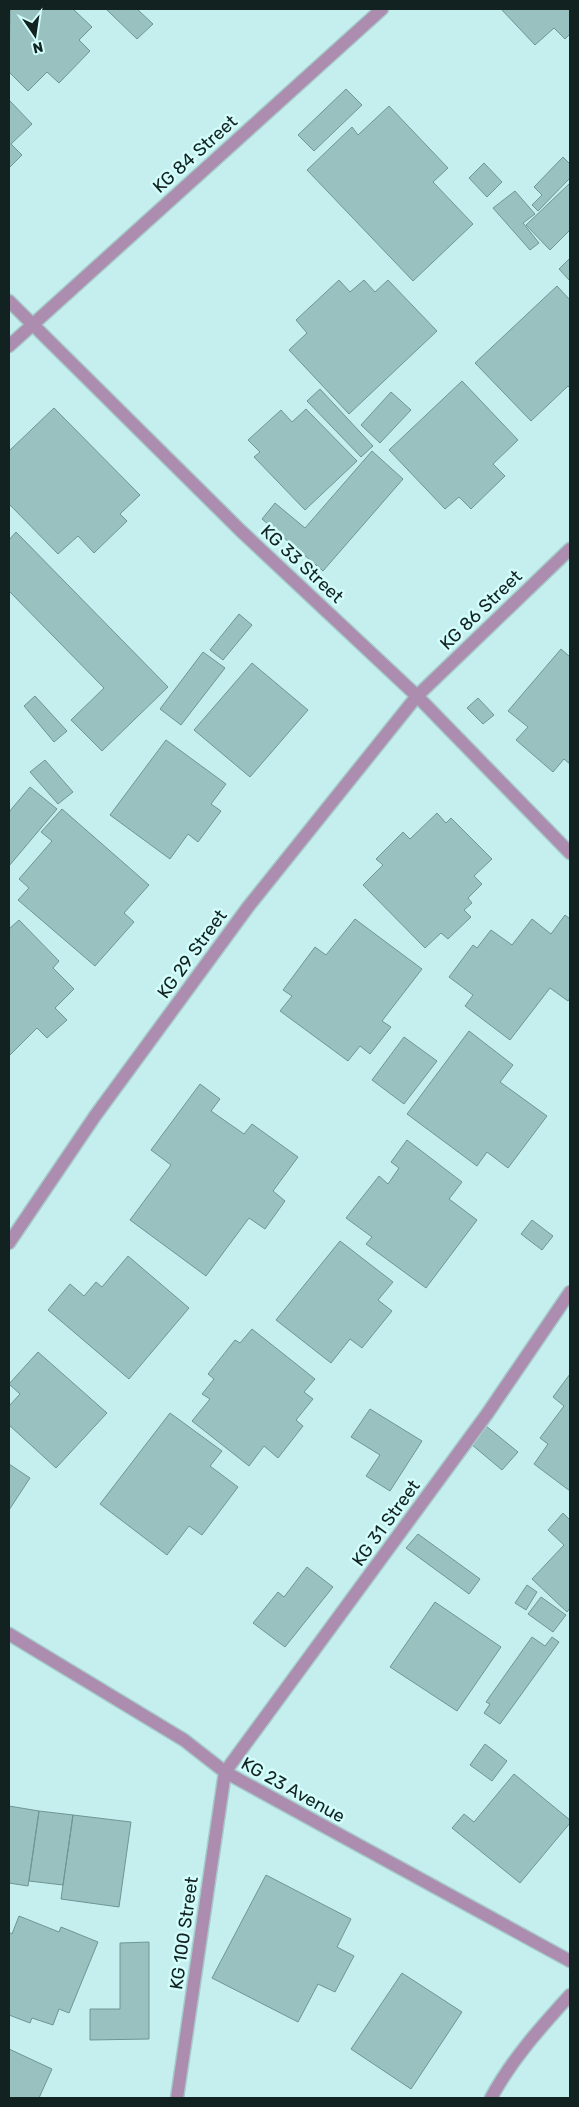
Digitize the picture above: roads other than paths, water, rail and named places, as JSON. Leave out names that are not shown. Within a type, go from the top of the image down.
[{"type":"street","name":"KG 84 Street","points":[[9,346],[31,324],[382,9]]},
{"type":"street","name":"KG 33 Street","points":[[9,301],[241,531],[417,696],[570,853]]},
{"type":"street","name":"KG 86 Street","points":[[417,696],[570,549]]},
{"type":"street","name":"KG 29 Street","points":[[9,1243],[95,1116],[248,906],[417,696]]},
{"type":"street","name":"KG 31 Street","points":[[225,1772],[487,1414],[570,1292]]},
{"type":"street","name":"KG 23 Avenue","points":[[9,1634],[184,1740],[225,1772],[570,1961]]},
{"type":"street","name":"KG 100 Street","points":[[177,2098],[225,1772]]},
{"type":"street","points":[[492,2098],[502,2077],[534,2035],[570,1995]]}]
